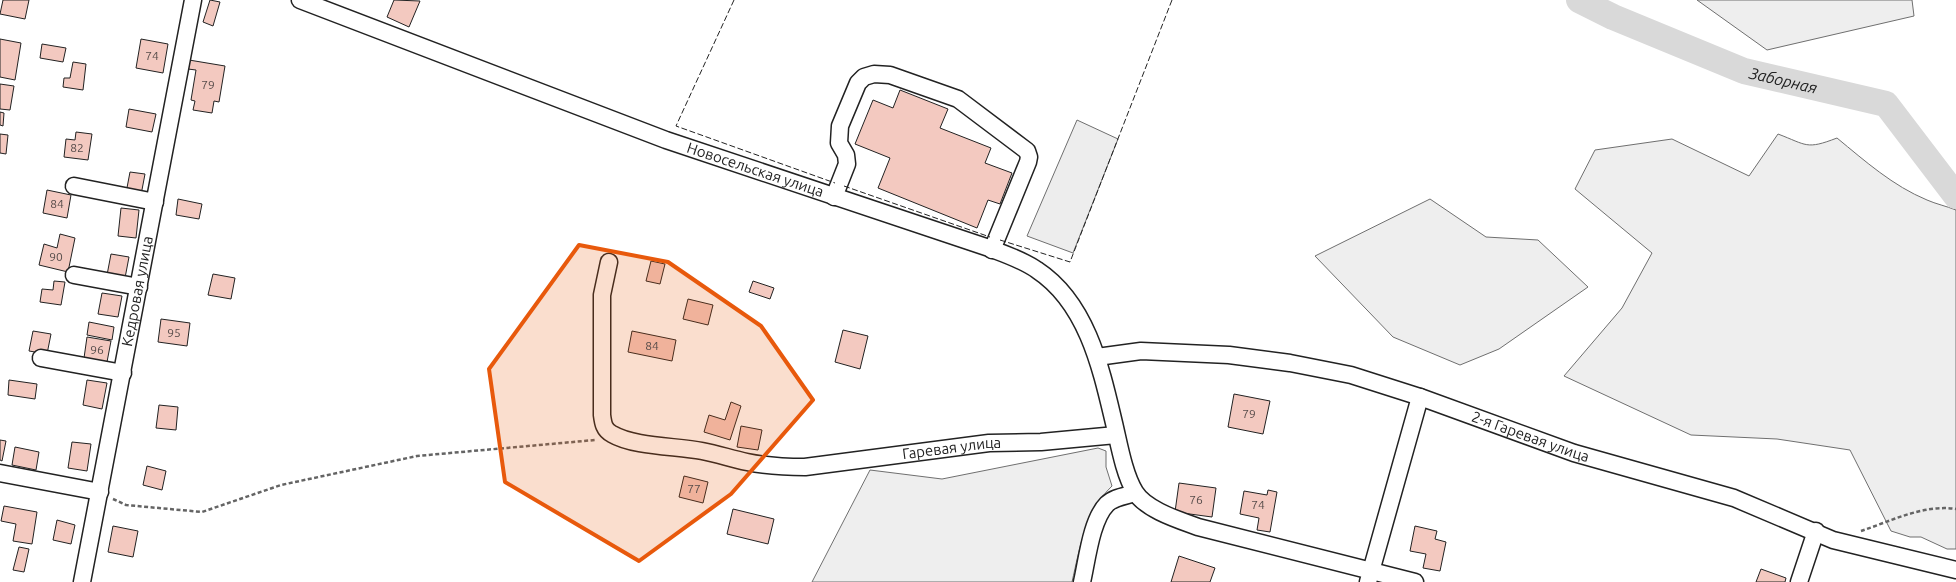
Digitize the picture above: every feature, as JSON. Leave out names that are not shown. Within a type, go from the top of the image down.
[{"type":"street","name":"Кедровая улица","points":[[82,582],[193,0]]},
{"type":"street","name":"Новосельская улица","points":[[300,0],[666,140],[992,250],[1037,269],[1051,281],[1079,316],[1097,357],[1116,435]]},
{"type":"street","points":[[834,197],[847,164],[846,155],[839,143],[838,134],[858,83],[874,74],[890,75],[958,99],[1026,151],[1029,156],[992,250]]},
{"type":"street","points":[[74,186],[155,202]]},
{"type":"street","points":[[609,262],[602,295],[602,415],[604,426],[610,433],[619,438]]},
{"type":"street","points":[[74,275],[139,287]]},
{"type":"street","name":"2-я Гаревая улица","points":[[1097,357],[1141,351],[1195,353],[1290,363],[1351,375],[1420,397],[1574,453],[1734,498],[1816,531],[1833,540],[1956,570]]},
{"type":"street","points":[[41,358],[123,374]]},
{"type":"street","points":[[1369,576],[1420,397]]},
{"type":"street","points":[[1116,435],[1135,493],[1159,511],[1198,527],[1369,576],[1415,582]]},
{"type":"street","name":"Гаревая улица","points":[[619,438],[654,445],[703,451],[748,462],[781,467],[797,467],[989,444],[1042,442],[1116,435]]},
{"type":"street","points":[[0,473],[100,492]]},
{"type":"street","points":[[1082,582],[1094,530],[1100,514],[1106,505],[1114,499],[1135,493]]},
{"type":"street","points":[[1800,582],[1816,531]]},
{"type":"path","points":[[100,492],[126,505],[202,512],[281,486],[417,456],[619,438]]},
{"type":"path","points":[[1859,531],[1919,511],[1938,508],[1956,510]]},
{"type":"highlighted area","points":[[579,245],[668,262],[761,326],[813,400],[731,494],[639,561],[505,482],[489,369]]},
{"type":"shaded area","points":[[1697,0],[1912,0],[1914,16],[1767,50]]},
{"type":"shaded area","points":[[1077,120],[1118,139],[1073,253],[1027,236]]},
{"type":"shaded area","points":[[1778,134],[1807,145],[1819,144],[1837,138],[1903,188],[1927,200],[1956,210],[1956,549],[1947,549],[1921,537],[1910,537],[1891,531],[1850,450],[1777,439],[1691,435],[1564,376],[1622,308],[1652,253],[1575,189],[1595,150],[1672,139],[1749,176]]},
{"type":"shaded area","points":[[1430,199],[1486,237],[1538,240],[1588,287],[1499,349],[1460,365],[1393,337],[1315,256]]},
{"type":"shaded area","points":[[1098,448],[1106,451],[1106,467],[1112,486],[1095,507],[1085,531],[1072,582],[812,582],[870,470],[942,479]]},
{"type":"building","points":[[3,0],[29,0],[25,19],[0,14]]},
{"type":"building","points":[[210,0],[220,2],[213,26],[203,22]]},
{"type":"building","points":[[394,0],[420,1],[409,27],[387,17]]},
{"type":"building","points":[[0,39],[21,43],[15,80],[0,77]]},
{"type":"building","points":[[141,39],[168,44],[163,73],[136,68]]},
{"type":"building","points":[[42,44],[66,48],[63,62],[40,58]]},
{"type":"building","points":[[189,60],[225,66],[219,102],[214,101],[212,113],[193,110],[195,101],[191,100],[196,70],[188,69]]},
{"type":"building","points":[[73,62],[86,64],[83,90],[63,87],[64,78],[70,78]]},
{"type":"building","points":[[0,84],[14,86],[10,110],[0,109]]},
{"type":"building","points":[[900,90],[948,109],[940,128],[991,148],[985,163],[1012,173],[1000,204],[988,200],[977,228],[878,188],[890,158],[855,144],[873,100],[893,108]]},
{"type":"building","points":[[129,109],[156,114],[152,132],[126,127]]},
{"type":"building","points":[[0,112],[4,113],[3,126],[0,125]]},
{"type":"building","points":[[76,132],[92,134],[88,160],[64,157],[66,139],[75,140]]},
{"type":"building","points":[[0,134],[8,135],[6,154],[0,153]]},
{"type":"building","points":[[130,172],[145,174],[141,195],[126,193]]},
{"type":"building","points":[[47,190],[71,195],[67,218],[43,213]]},
{"type":"building","points":[[178,199],[202,204],[199,219],[176,215]]},
{"type":"building","points":[[121,208],[139,210],[136,238],[118,236]]},
{"type":"building","points":[[60,234],[75,238],[68,272],[39,265],[44,244],[57,248]]},
{"type":"building","points":[[111,254],[129,257],[125,278],[107,275]]},
{"type":"building","points":[[651,261],[665,264],[660,284],[646,281]]},
{"type":"building","points":[[213,274],[235,278],[231,299],[208,295]]},
{"type":"building","points":[[54,281],[65,282],[61,305],[40,302],[42,289],[53,290]]},
{"type":"building","points":[[753,281],[774,288],[770,299],[749,292]]},
{"type":"building","points":[[102,293],[122,296],[118,317],[98,314]]},
{"type":"building","points":[[688,299],[713,305],[708,325],[683,319]]},
{"type":"building","points":[[161,319],[190,323],[187,346],[158,342]]},
{"type":"building","points":[[89,322],[114,327],[112,340],[87,335]]},
{"type":"building","points":[[843,330],[868,336],[860,369],[835,362]]},
{"type":"building","points":[[33,331],[51,334],[47,354],[29,351]]},
{"type":"building","points":[[632,331],[676,340],[672,361],[628,352]]},
{"type":"building","points":[[87,337],[111,341],[107,362],[84,358]]},
{"type":"building","points":[[9,380],[37,384],[35,399],[8,395]]},
{"type":"building","points":[[87,380],[107,383],[102,409],[83,405]]},
{"type":"building","points":[[1234,394],[1270,401],[1263,434],[1228,427]]},
{"type":"building","points":[[731,402],[741,406],[730,440],[704,432],[709,415],[725,420]]},
{"type":"building","points":[[159,405],[178,407],[176,430],[156,428]]},
{"type":"building","points":[[741,426],[762,430],[758,450],[737,447]]},
{"type":"building","points":[[0,440],[6,441],[2,461],[0,460]]},
{"type":"building","points":[[72,442],[91,444],[87,471],[68,468]]},
{"type":"building","points":[[15,447],[39,452],[36,470],[12,465]]},
{"type":"building","points":[[147,466],[166,471],[162,490],[143,485]]},
{"type":"building","points":[[684,476],[708,482],[703,503],[679,497]]},
{"type":"building","points":[[1179,483],[1216,488],[1212,517],[1175,512]]},
{"type":"building","points":[[1268,490],[1277,492],[1270,532],[1257,530],[1259,518],[1240,514],[1244,491],[1267,495]]},
{"type":"building","points":[[4,506],[37,512],[32,544],[13,541],[16,524],[1,521]]},
{"type":"building","points":[[733,509],[774,519],[768,544],[727,534]]},
{"type":"building","points":[[57,520],[75,525],[71,544],[53,540]]},
{"type":"building","points":[[113,526],[138,531],[133,557],[108,552]]},
{"type":"building","points":[[1415,526],[1437,531],[1435,539],[1446,542],[1440,571],[1423,568],[1426,554],[1410,551]]},
{"type":"building","points":[[19,547],[29,549],[24,572],[13,570]]},
{"type":"building","points":[[1179,556],[1215,568],[1210,582],[1171,582]]},
{"type":"building","points":[[1761,569],[1786,578],[1785,582],[1756,582]]},
{"type":"waterway","name":"Заборная","points":[[1579,0],[1613,17],[1744,71],[1886,104],[1956,196]]},
{"type":"fence","points":[[734,0],[676,126],[835,183]]},
{"type":"fence","points":[[1000,240],[1070,262],[1172,0]]},
{"type":"fence","points":[[844,186],[990,237]]}]
